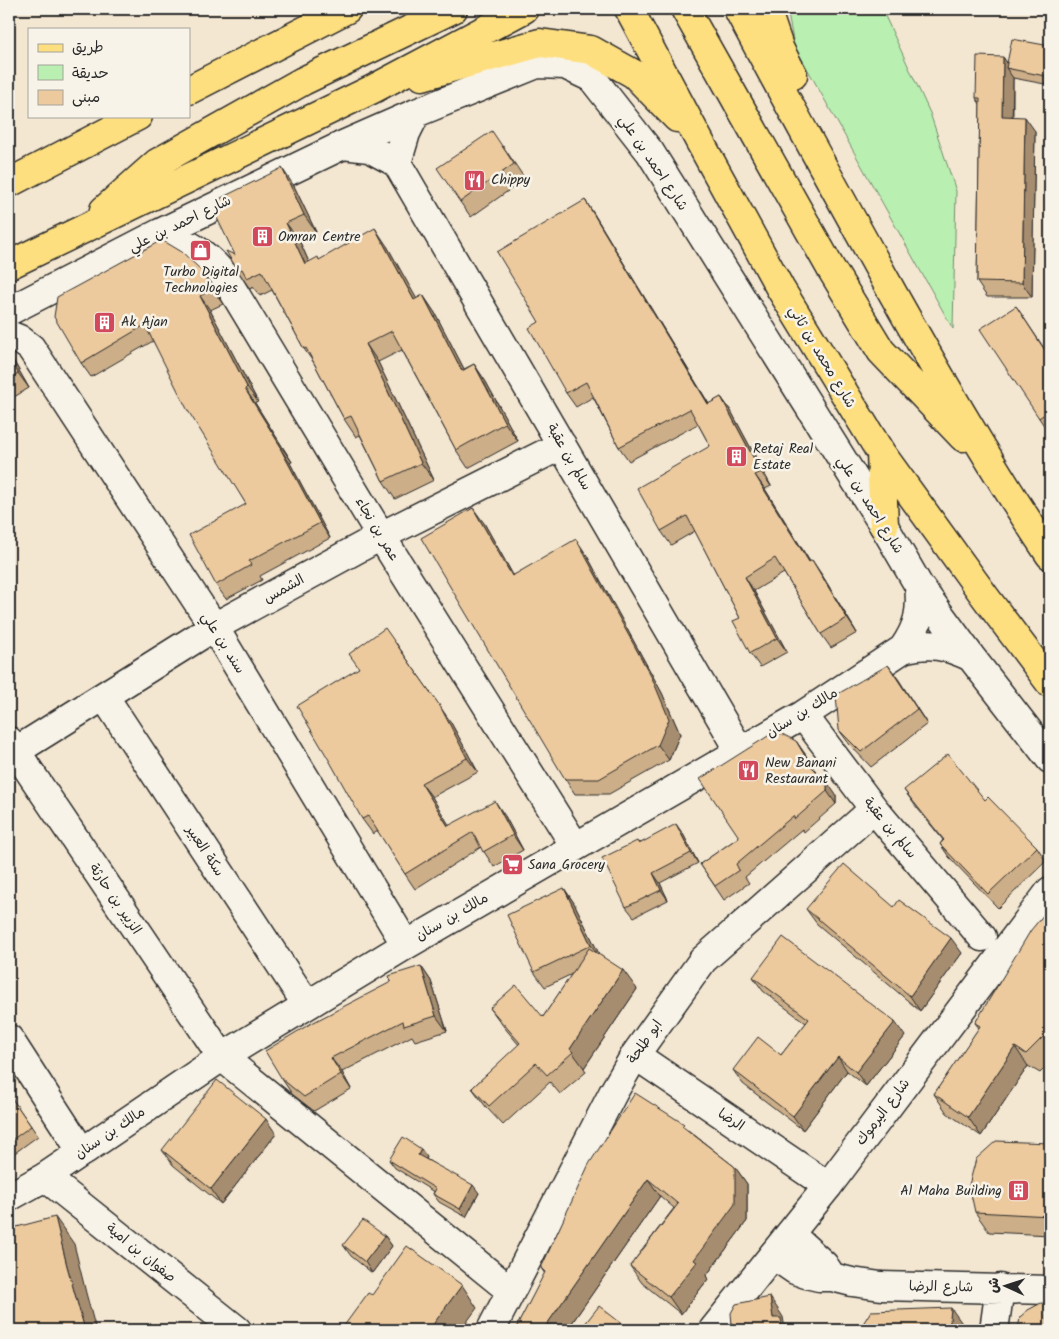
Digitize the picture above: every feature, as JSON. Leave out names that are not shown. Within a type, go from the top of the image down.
[{"type":"main road","points":[[79,232],[157,162],[303,81],[453,9]]},
{"type":"main road","points":[[9,265],[372,89],[524,9]]},
{"type":"main road","name":"شارع محمد بن ثاني","points":[[629,9],[780,288],[881,453],[986,598],[1050,682]]},
{"type":"main road","points":[[684,9],[830,267],[881,351],[994,469]]},
{"type":"main road","points":[[738,9],[809,142],[994,469],[1050,555]]},
{"type":"main road","points":[[766,9],[780,50],[808,104],[811,123],[809,142]]},
{"type":"main road","points":[[190,89],[344,10]]},
{"type":"main road","points":[[372,89],[540,43],[591,50],[634,74],[700,142]]},
{"type":"main road","points":[[9,183],[134,118]]},
{"type":"main road","points":[[881,453],[884,526]]},
{"type":"street","name":"شارع احمد بن علي","points":[[9,311],[160,233],[343,144],[537,64],[565,65],[592,78],[650,152],[884,526],[919,586],[1050,759]]},
{"type":"street","points":[[343,144],[369,148],[397,163],[406,133],[416,113]]},
{"type":"street","name":"سالم بن عقبة","points":[[397,163],[740,751]]},
{"type":"street","name":"عمر بن نجاء","points":[[160,233],[178,239],[195,248],[210,259],[223,274],[381,536],[575,846]]},
{"type":"street","name":"سند بن علي","points":[[39,294],[33,304],[28,326],[20,341],[214,627],[406,945]]},
{"type":"street","name":"الشمس","points":[[12,746],[104,696],[214,627],[381,536],[562,446]]},
{"type":"street","name":"مالك بن سنان","points":[[903,649],[913,635],[919,619],[921,602],[919,586]]},
{"type":"street","name":"مالك بن سنان","points":[[11,1192],[45,1177],[222,1057],[307,1005],[575,846],[803,715],[903,649],[920,645],[938,645],[955,649],[971,657]]},
{"type":"street","name":"سكة العبير","points":[[104,696],[307,1005]]},
{"type":"street","name":"سالم بن عقبة","points":[[803,715],[874,810],[982,937]]},
{"type":"street","name":"الزبير بن حارثة","points":[[12,746],[222,1057],[511,1291]]},
{"type":"street","name":"ابو طلحة","points":[[492,1330],[612,1093],[635,1055],[703,960],[874,810]]},
{"type":"street","name":"شارع اليرموك","points":[[713,1330],[828,1186],[1050,891]]},
{"type":"street","points":[[9,1039],[82,1152]]},
{"type":"street","name":"الرضا","points":[[635,1055],[828,1186]]},
{"type":"street","name":"صفوان بن امية","points":[[45,1177],[237,1330]]},
{"type":"street","points":[[790,1234],[818,1260],[832,1277]]},
{"type":"street","name":"شارع الرضا","points":[[773,1255],[795,1270],[806,1274],[881,1286],[1050,1290]]},
{"type":"street","points":[[994,1330],[1000,1288]]},
{"type":"green space","points":[[787,9],[884,9],[885,16],[930,113],[956,191],[953,329],[794,45]]},
{"type":"building","points":[[1012,39],[1050,46],[1050,77],[1006,68]]},
{"type":"building","points":[[977,56],[1003,57],[1002,116],[1025,117],[1022,283],[977,282],[980,98],[976,98]]},
{"type":"building","points":[[492,131],[514,164],[460,202],[437,168]]},
{"type":"building","points":[[282,168],[304,215],[286,223],[305,264],[318,257],[319,260],[375,228],[414,300],[423,295],[462,371],[474,364],[505,423],[456,450],[392,331],[366,344],[421,463],[383,481],[351,416],[344,419],[262,271],[247,278],[242,269],[238,271],[226,251],[235,255],[216,216],[221,198]]},
{"type":"building","points":[[585,200],[708,404],[721,397],[761,472],[755,475],[809,562],[812,560],[847,618],[821,634],[775,558],[745,577],[777,638],[750,653],[733,621],[740,618],[687,516],[661,531],[637,488],[710,446],[690,409],[619,447],[586,382],[566,393],[529,328],[539,322],[497,252]]},
{"type":"building","points":[[162,240],[182,252],[200,269],[212,289],[200,296],[247,387],[245,389],[281,447],[320,523],[249,561],[251,565],[216,585],[189,535],[246,504],[187,409],[145,325],[81,363],[54,317],[57,297]]},
{"type":"building","points":[[1016,306],[1050,358],[1050,410],[1039,418],[980,329]]},
{"type":"building","points":[[9,356],[18,373],[9,379]]},
{"type":"building","points":[[473,508],[512,576],[576,539],[652,678],[669,719],[658,745],[599,779],[565,779],[421,538]]},
{"type":"building","points":[[385,628],[440,706],[467,758],[421,783],[448,826],[495,801],[513,835],[483,852],[473,832],[405,874],[368,816],[362,819],[297,706],[359,668],[349,654]]},
{"type":"building","points":[[888,665],[917,709],[861,752],[839,730],[836,695]]},
{"type":"building","points":[[776,731],[796,741],[811,766],[827,782],[827,791],[795,819],[793,816],[736,864],[739,870],[715,886],[700,864],[739,837],[700,779]]},
{"type":"building","points":[[948,754],[985,800],[988,797],[1037,847],[988,894],[940,844],[944,840],[904,790]]},
{"type":"building","points":[[676,824],[691,853],[653,873],[661,890],[626,907],[602,858],[637,841],[639,844]]},
{"type":"building","points":[[844,864],[894,907],[899,900],[951,938],[910,996],[806,909]]},
{"type":"building","points":[[564,888],[591,945],[534,972],[507,915]]},
{"type":"building","points":[[1050,907],[1050,1030],[1026,1054],[1015,1047],[968,1117],[934,1094],[980,1026],[975,1023],[1031,930]]},
{"type":"building","points":[[783,937],[895,1022],[856,1072],[838,1057],[793,1116],[733,1070],[758,1037],[781,1055],[809,1019],[753,977]]},
{"type":"building","points":[[589,948],[623,970],[570,1049],[573,1052],[547,1075],[536,1063],[489,1106],[472,1088],[520,1043],[490,1008],[516,985],[543,1017]]},
{"type":"building","points":[[421,966],[436,1016],[404,1026],[403,1021],[331,1058],[341,1074],[304,1097],[282,1079],[265,1051],[310,1024],[391,982],[389,976]]},
{"type":"building","points":[[217,1080],[266,1119],[211,1189],[162,1150]]},
{"type":"building","points":[[635,1093],[684,1124],[682,1126],[735,1167],[735,1204],[694,1260],[697,1262],[669,1297],[630,1266],[678,1204],[648,1179],[543,1330],[515,1330],[545,1272],[541,1268],[589,1164]]},
{"type":"building","points":[[9,1094],[31,1126],[9,1142]]},
{"type":"building","points":[[403,1137],[421,1149],[418,1155],[473,1185],[460,1209],[433,1194],[436,1189],[389,1160]]},
{"type":"building","name":"Al Maha Building","points":[[996,1141],[1050,1143],[1050,1216],[975,1212],[969,1185],[976,1159]]},
{"type":"building","points":[[55,1217],[85,1330],[9,1330],[9,1229]]},
{"type":"building","points":[[363,1220],[385,1236],[365,1262],[343,1245]]},
{"type":"building","points":[[407,1246],[462,1285],[429,1330],[341,1330],[368,1293],[372,1295]]},
{"type":"building","points":[[770,1297],[773,1318],[781,1318],[782,1330],[731,1330],[731,1313],[736,1304]]},
{"type":"building","points":[[1041,1303],[1050,1304],[1050,1330],[1018,1330],[1020,1317]]},
{"type":"building","points":[[599,1306],[630,1330],[580,1330]]},
{"type":"building","points":[[951,1308],[949,1330],[859,1330],[871,1311]]},
{"type":"place","name":"Chippy","points":[[475,180]]},
{"type":"place","name":"Omran Centre","points":[[262,237]]},
{"type":"place","name":"Turbo Digital Technologies","points":[[201,250]]},
{"type":"place","name":"Ak Ajan","points":[[105,322]]},
{"type":"place","name":"Retaj Real Estate","points":[[737,457]]},
{"type":"place","name":"New Banani Restaurant","points":[[749,771]]},
{"type":"place","name":"Sana Grocery","points":[[512,865]]},
{"type":"place","name":"Al Maha Building","points":[[1018,1191]]}]
